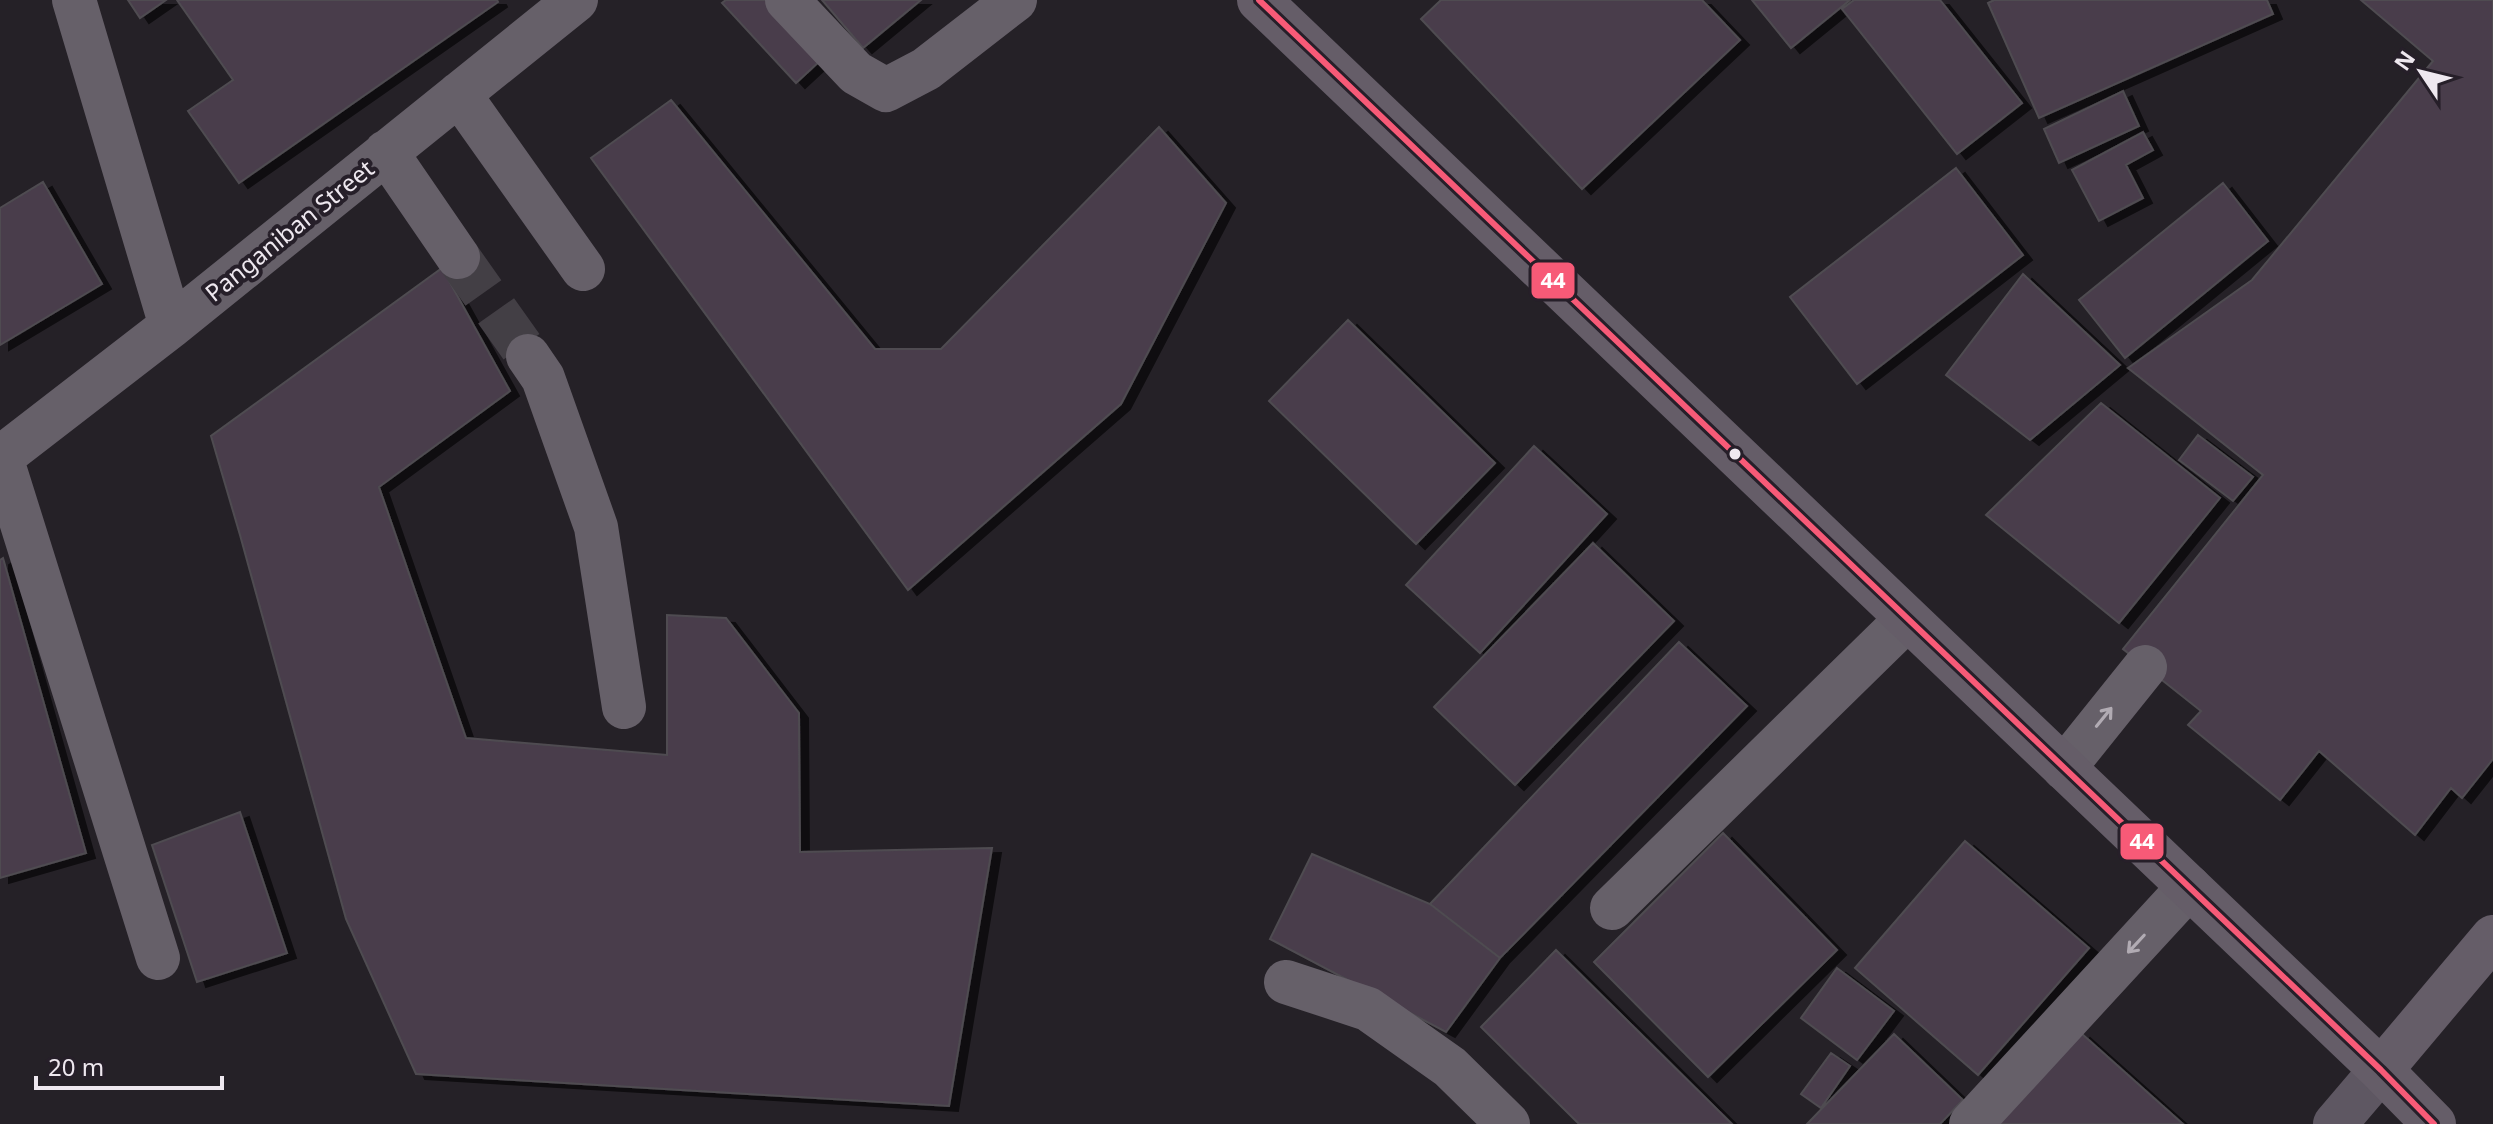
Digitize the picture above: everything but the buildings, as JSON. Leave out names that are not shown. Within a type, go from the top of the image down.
[{"type":"highway","points":[[1259,0],[2434,1124]]},
{"type":"highway","points":[[2381,1070],[2493,937]]},
{"type":"main road","points":[[2335,1124],[2381,1070]]},
{"type":"street","points":[[74,0],[171,326]]},
{"type":"street","name":"Panganiban Street","points":[[0,458],[171,326],[576,0]]},
{"type":"street","points":[[787,0],[856,73],[886,90],[926,69],[1015,0]]},
{"type":"street","points":[[459,94],[583,269]]},
{"type":"street","points":[[386,152],[458,257]]},
{"type":"street","points":[[528,356],[543,378],[596,527],[624,707]]},
{"type":"street","points":[[0,458],[158,958]]},
{"type":"street","points":[[1612,908],[1907,619]]},
{"type":"street","points":[[2064,768],[2145,667]]},
{"type":"street","points":[[1971,1124],[2189,887]]},
{"type":"street","points":[[1286,982],[1368,1009],[1450,1067],[1508,1124]]},
{"type":"tunnel","points":[[458,257],[528,356]]},
{"type":"transit line","name":"44","points":[[1259,0],[2434,1124]]}]
